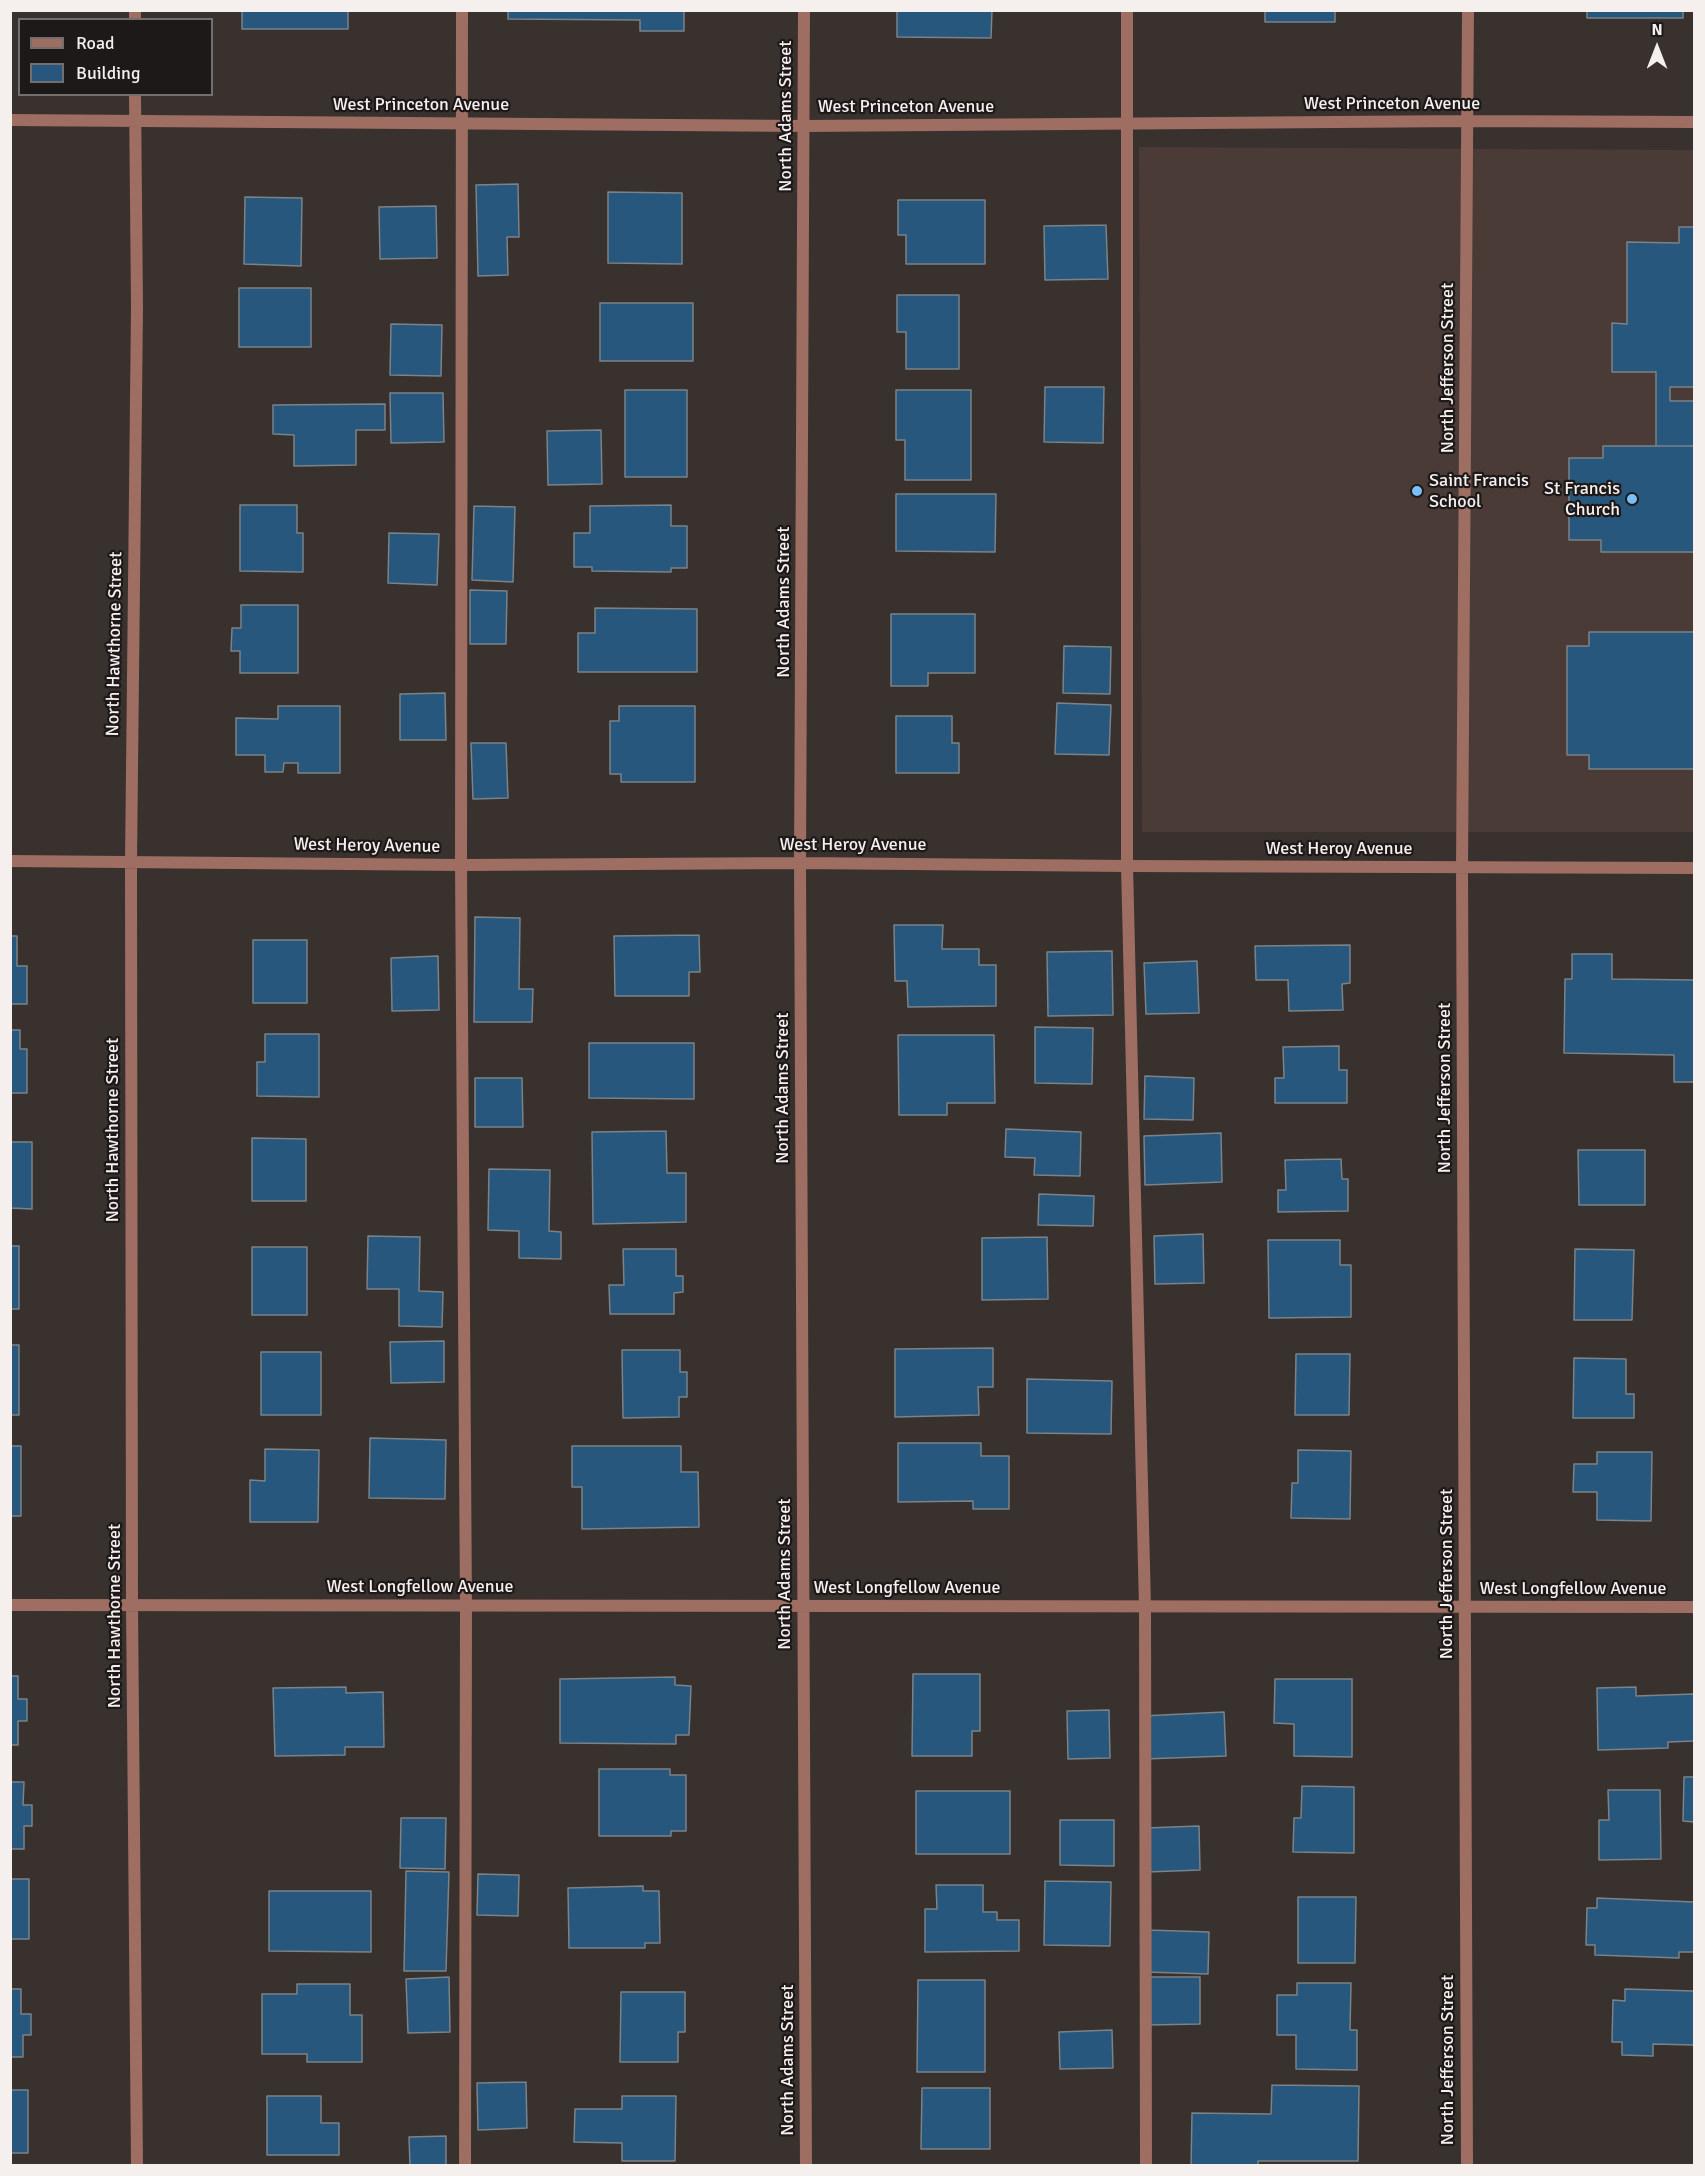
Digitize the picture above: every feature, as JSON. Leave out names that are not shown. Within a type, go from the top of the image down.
[{"type":"street","points":[[462,10],[461,865],[466,1605],[465,2166]]},
{"type":"street","name":"North Adams Street","points":[[804,10],[801,862],[802,1606],[806,2166]]},
{"type":"street","points":[[1127,10],[1127,866],[1145,1607],[1146,2166]]},
{"type":"street","name":"North Jefferson Street","points":[[1467,2166],[1462,867],[1468,10]]},
{"type":"street","name":"North Hawthorne Street","points":[[135,96],[136,307],[131,862],[132,1605],[137,2166]]},
{"type":"street","name":"West Princeton Avenue","points":[[10,120],[804,126],[1468,121],[1695,122]]},
{"type":"street","name":"West Heroy Avenue","points":[[10,861],[461,865],[801,862],[1127,866],[1695,868]]},
{"type":"street","name":"West Longfellow Avenue","points":[[10,1605],[1695,1608]]},
{"type":"shaded area","name":"Saint Francis School","points":[[1139,147],[1694,150],[1694,832],[1142,832]]},
{"type":"building","points":[[242,10],[348,10],[348,29],[242,29]]},
{"type":"building","points":[[508,10],[684,10],[684,31],[640,31],[640,20],[508,19]]},
{"type":"building","points":[[897,10],[992,10],[991,38],[897,37]]},
{"type":"building","points":[[1265,10],[1335,10],[1335,22],[1265,22]]},
{"type":"building","points":[[1587,10],[1683,10],[1683,18],[1587,18]]},
{"type":"building","points":[[518,184],[519,237],[507,237],[508,275],[478,276],[476,185]]},
{"type":"building","points":[[608,192],[682,193],[682,264],[608,263]]},
{"type":"building","points":[[245,197],[302,198],[301,266],[244,264]]},
{"type":"building","points":[[898,200],[985,200],[985,264],[906,264],[906,235],[898,235]]},
{"type":"building","points":[[436,206],[437,258],[380,259],[379,207]]},
{"type":"building","points":[[1106,225],[1108,279],[1045,280],[1044,226]]},
{"type":"building","points":[[1679,227],[1694,227],[1694,387],[1670,387],[1670,401],[1694,401],[1694,446],[1656,446],[1656,372],[1612,372],[1612,323],[1627,324],[1627,242],[1679,243]]},
{"type":"building","points":[[239,288],[311,288],[311,347],[239,347]]},
{"type":"building","points":[[897,295],[959,295],[959,369],[906,369],[906,332],[897,332]]},
{"type":"building","points":[[600,303],[693,303],[693,361],[600,361]]},
{"type":"building","points":[[391,324],[442,325],[441,376],[390,375]]},
{"type":"building","points":[[1045,387],[1104,387],[1103,443],[1044,442]]},
{"type":"building","points":[[625,390],[687,390],[687,477],[625,477]]},
{"type":"building","points":[[896,390],[971,390],[971,480],[905,480],[905,440],[896,440]]},
{"type":"building","points":[[390,393],[443,393],[444,442],[391,443]]},
{"type":"building","points":[[385,404],[385,430],[356,430],[356,465],[294,466],[294,435],[273,434],[273,405]]},
{"type":"building","points":[[601,430],[602,484],[548,485],[547,431]]},
{"type":"building","name":"St Francis Church","points":[[1603,446],[1694,446],[1694,552],[1601,552],[1601,540],[1569,540],[1569,458],[1603,458]]},
{"type":"building","points":[[896,494],[996,494],[995,552],[896,551]]},
{"type":"building","points":[[240,505],[297,505],[297,533],[303,533],[303,572],[240,571]]},
{"type":"building","points":[[671,505],[671,526],[687,526],[687,568],[671,568],[671,572],[592,571],[592,567],[574,567],[574,533],[590,533],[590,506]]},
{"type":"building","points":[[474,506],[515,507],[513,582],[472,580]]},
{"type":"building","points":[[389,533],[439,534],[437,585],[388,583]]},
{"type":"building","points":[[470,590],[507,591],[506,644],[470,644]]},
{"type":"building","points":[[241,605],[298,605],[298,673],[240,673],[240,651],[231,651],[232,628],[241,628]]},
{"type":"building","points":[[595,608],[697,609],[697,672],[578,672],[578,633],[595,633]]},
{"type":"building","points":[[891,614],[975,614],[975,673],[928,673],[928,686],[891,686]]},
{"type":"building","points":[[1589,632],[1694,632],[1694,769],[1589,769],[1589,755],[1567,755],[1567,646],[1589,646]]},
{"type":"building","points":[[1064,646],[1111,647],[1110,694],[1063,693]]},
{"type":"building","points":[[445,693],[446,740],[400,740],[400,694]]},
{"type":"building","points":[[1057,703],[1111,705],[1109,755],[1055,754]]},
{"type":"building","points":[[278,706],[340,706],[340,773],[298,773],[298,763],[284,763],[283,772],[265,772],[265,755],[236,755],[236,718],[278,719]]},
{"type":"building","points":[[619,706],[695,706],[695,782],[621,782],[621,774],[610,774],[610,721],[619,721]]},
{"type":"building","points":[[896,716],[952,716],[952,743],[959,743],[959,773],[896,773]]},
{"type":"building","points":[[471,743],[506,743],[508,798],[473,799]]},
{"type":"building","points":[[475,917],[520,918],[519,989],[533,989],[532,1022],[474,1022]]},
{"type":"building","points":[[894,925],[943,925],[942,949],[979,949],[979,965],[996,965],[996,1006],[908,1007],[907,981],[895,981]]},
{"type":"building","points":[[699,935],[700,972],[689,972],[689,996],[615,996],[614,936]]},
{"type":"building","points":[[10,936],[17,936],[17,966],[27,966],[27,1004],[10,1004]]},
{"type":"building","points":[[253,940],[307,940],[307,1003],[253,1003]]},
{"type":"building","points":[[1350,945],[1350,983],[1342,984],[1343,1010],[1289,1011],[1288,980],[1256,980],[1255,946]]},
{"type":"building","points":[[1112,951],[1113,1015],[1048,1016],[1047,952]]},
{"type":"building","points":[[1572,954],[1612,954],[1612,979],[1694,980],[1694,1082],[1674,1082],[1674,1055],[1564,1053],[1565,979],[1572,979]]},
{"type":"building","points":[[438,956],[439,1010],[392,1011],[391,958]]},
{"type":"building","points":[[1197,961],[1199,1013],[1146,1014],[1144,963]]},
{"type":"building","points":[[1035,1027],[1093,1028],[1092,1084],[1035,1083]]},
{"type":"building","points":[[10,1030],[20,1030],[20,1049],[27,1049],[27,1093],[10,1093]]},
{"type":"building","points":[[265,1034],[319,1034],[319,1097],[257,1096],[257,1062],[265,1062]]},
{"type":"building","points":[[898,1035],[994,1035],[995,1103],[947,1103],[947,1115],[899,1115]]},
{"type":"building","points":[[589,1043],[694,1043],[694,1099],[589,1098]]},
{"type":"building","points":[[1339,1046],[1339,1070],[1347,1070],[1347,1103],[1275,1103],[1275,1078],[1284,1078],[1283,1047]]},
{"type":"building","points":[[1145,1076],[1194,1078],[1193,1120],[1144,1119]]},
{"type":"building","points":[[475,1078],[522,1078],[523,1127],[475,1127]]},
{"type":"building","points":[[1006,1129],[1081,1132],[1080,1176],[1034,1175],[1035,1158],[1005,1157]]},
{"type":"building","points":[[666,1131],[667,1173],[686,1173],[686,1222],[593,1224],[592,1132]]},
{"type":"building","points":[[1221,1133],[1222,1182],[1145,1185],[1144,1136]]},
{"type":"building","points":[[252,1138],[306,1139],[306,1201],[252,1201]]},
{"type":"building","points":[[10,1142],[32,1142],[32,1209],[10,1208]]},
{"type":"building","points":[[1578,1150],[1645,1150],[1645,1205],[1579,1205]]},
{"type":"building","points":[[1341,1159],[1342,1179],[1348,1179],[1348,1211],[1278,1212],[1278,1190],[1286,1190],[1285,1160]]},
{"type":"building","points":[[489,1169],[550,1170],[549,1231],[561,1232],[561,1259],[519,1258],[519,1231],[488,1230]]},
{"type":"building","points":[[1039,1194],[1094,1196],[1093,1226],[1038,1225]]},
{"type":"building","points":[[1203,1234],[1204,1283],[1155,1284],[1154,1236]]},
{"type":"building","points":[[368,1236],[420,1237],[419,1291],[443,1292],[442,1327],[399,1326],[399,1289],[367,1289]]},
{"type":"building","points":[[1047,1237],[1048,1299],[982,1300],[982,1238]]},
{"type":"building","points":[[1268,1240],[1340,1240],[1340,1265],[1351,1265],[1351,1317],[1269,1318]]},
{"type":"building","points":[[10,1246],[19,1246],[19,1309],[10,1309]]},
{"type":"building","points":[[252,1247],[307,1247],[307,1315],[252,1315]]},
{"type":"building","points":[[623,1249],[676,1249],[676,1276],[683,1276],[683,1292],[674,1293],[674,1314],[610,1314],[609,1285],[624,1285]]},
{"type":"building","points":[[1575,1249],[1634,1250],[1632,1320],[1574,1320]]},
{"type":"building","points":[[444,1341],[444,1382],[391,1383],[390,1342]]},
{"type":"building","points":[[10,1345],[19,1345],[19,1415],[10,1415]]},
{"type":"building","points":[[993,1348],[993,1387],[978,1387],[979,1415],[895,1417],[895,1349]]},
{"type":"building","points":[[622,1350],[680,1350],[680,1372],[687,1372],[687,1397],[679,1397],[679,1417],[623,1418]]},
{"type":"building","points":[[261,1352],[321,1352],[321,1415],[261,1415]]},
{"type":"building","points":[[1296,1354],[1350,1354],[1349,1415],[1295,1415]]},
{"type":"building","points":[[1574,1358],[1626,1359],[1626,1394],[1634,1394],[1634,1418],[1573,1418]]},
{"type":"building","points":[[1027,1379],[1112,1381],[1111,1434],[1027,1433]]},
{"type":"building","points":[[370,1438],[446,1440],[445,1499],[369,1498]]},
{"type":"building","points":[[898,1443],[981,1443],[981,1456],[1009,1456],[1009,1509],[973,1509],[973,1501],[898,1502]]},
{"type":"building","points":[[10,1446],[21,1446],[21,1516],[10,1516]]},
{"type":"building","points":[[572,1446],[681,1446],[681,1472],[698,1472],[699,1527],[582,1529],[582,1487],[572,1487]]},
{"type":"building","points":[[265,1449],[319,1450],[318,1522],[250,1522],[250,1480],[265,1481]]},
{"type":"building","points":[[1298,1450],[1351,1451],[1350,1519],[1291,1518],[1292,1483],[1298,1483]]},
{"type":"building","points":[[1597,1452],[1652,1452],[1651,1521],[1597,1520],[1597,1492],[1573,1492],[1574,1464],[1597,1464]]},
{"type":"building","points":[[913,1674],[980,1674],[980,1731],[972,1731],[972,1756],[912,1756]]},
{"type":"building","points":[[10,1676],[18,1676],[18,1699],[27,1699],[27,1721],[18,1721],[18,1745],[10,1745]]},
{"type":"building","points":[[675,1677],[675,1685],[691,1686],[689,1735],[676,1735],[676,1744],[560,1743],[560,1679]]},
{"type":"building","points":[[1275,1679],[1352,1679],[1352,1757],[1294,1756],[1294,1724],[1274,1723]]},
{"type":"building","points":[[346,1687],[346,1693],[383,1692],[384,1747],[345,1747],[345,1755],[275,1756],[273,1688]]},
{"type":"building","points":[[1636,1687],[1636,1696],[1694,1694],[1694,1741],[1668,1742],[1668,1748],[1598,1750],[1597,1688]]},
{"type":"building","points":[[1109,1710],[1110,1758],[1068,1759],[1067,1711]]},
{"type":"building","points":[[1224,1712],[1226,1756],[1144,1759],[1142,1716]]},
{"type":"building","points":[[599,1769],[670,1769],[670,1775],[686,1775],[686,1831],[671,1831],[671,1836],[599,1836]]},
{"type":"building","points":[[1684,1777],[1694,1777],[1694,1822],[1683,1821]]},
{"type":"building","points":[[10,1782],[24,1782],[23,1805],[32,1805],[32,1826],[24,1826],[24,1849],[10,1849]]},
{"type":"building","points":[[1302,1786],[1354,1787],[1354,1853],[1293,1852],[1294,1818],[1301,1818]]},
{"type":"building","points":[[1608,1790],[1660,1790],[1661,1859],[1599,1860],[1599,1820],[1609,1820]]},
{"type":"building","points":[[916,1791],[1010,1791],[1010,1854],[916,1854]]},
{"type":"building","points":[[401,1818],[446,1818],[445,1869],[400,1868]]},
{"type":"building","points":[[1060,1820],[1114,1820],[1114,1866],[1060,1865]]},
{"type":"building","points":[[1199,1826],[1200,1870],[1147,1872],[1146,1828]]},
{"type":"building","points":[[406,1871],[449,1872],[446,1971],[404,1971]]},
{"type":"building","points":[[478,1874],[519,1875],[518,1916],[477,1915]]},
{"type":"building","points":[[10,1879],[29,1879],[29,1939],[10,1939]]},
{"type":"building","points":[[1045,1881],[1111,1882],[1110,1946],[1044,1945]]},
{"type":"building","points":[[936,1885],[983,1885],[983,1912],[997,1912],[997,1920],[1019,1920],[1019,1951],[925,1952],[925,1909],[937,1909]]},
{"type":"building","points":[[643,1886],[643,1891],[659,1891],[660,1943],[645,1943],[645,1948],[569,1948],[568,1888]]},
{"type":"building","points":[[269,1891],[371,1891],[371,1952],[269,1951]]},
{"type":"building","points":[[1298,1897],[1356,1897],[1355,1963],[1298,1963]]},
{"type":"building","points":[[1597,1898],[1694,1902],[1694,1952],[1679,1952],[1679,1958],[1595,1955],[1595,1945],[1586,1945],[1587,1908],[1597,1908]]},
{"type":"building","points":[[1148,1930],[1209,1932],[1208,1974],[1146,1972]]},
{"type":"building","points":[[449,1977],[450,2032],[408,2033],[406,1979]]},
{"type":"building","points":[[1146,1977],[1200,1977],[1200,2024],[1147,2025]]},
{"type":"building","points":[[918,1980],[985,1980],[985,2072],[917,2072]]},
{"type":"building","points":[[1297,1983],[1351,1983],[1350,2030],[1357,2030],[1357,2070],[1296,2069],[1296,2035],[1277,2035],[1277,1995],[1297,1995]]},
{"type":"building","points":[[297,1984],[350,1984],[350,2015],[362,2015],[362,2062],[307,2062],[307,2054],[262,2054],[262,1994],[297,1994]]},
{"type":"building","points":[[10,1989],[21,1989],[21,2014],[31,2014],[31,2035],[23,2035],[23,2057],[10,2057]]},
{"type":"building","points":[[1625,1989],[1694,1991],[1694,2045],[1653,2044],[1653,2056],[1622,2055],[1622,2042],[1612,2042],[1613,2000],[1625,2001]]},
{"type":"building","points":[[621,1992],[685,1992],[685,2032],[678,2032],[678,2062],[620,2062]]},
{"type":"building","points":[[1112,2030],[1113,2068],[1060,2069],[1059,2032]]},
{"type":"building","points":[[526,2082],[527,2128],[478,2130],[477,2083]]},
{"type":"building","points":[[1272,2085],[1359,2086],[1358,2161],[1258,2161],[1258,2166],[1191,2166],[1192,2113],[1271,2114]]},
{"type":"building","points":[[922,2088],[990,2088],[990,2149],[921,2149]]},
{"type":"building","points":[[10,2090],[28,2090],[28,2153],[10,2153]]},
{"type":"building","points":[[267,2096],[321,2096],[321,2123],[339,2123],[339,2155],[267,2155]]},
{"type":"building","points":[[622,2096],[676,2096],[675,2161],[622,2161],[622,2143],[574,2142],[575,2109],[622,2109]]},
{"type":"building","points":[[446,2136],[446,2166],[410,2166],[409,2137]]},
{"type":"place","name":"Saint Francis School","points":[[1417,491]]},
{"type":"place","name":"St Francis Church","points":[[1632,499]]}]
